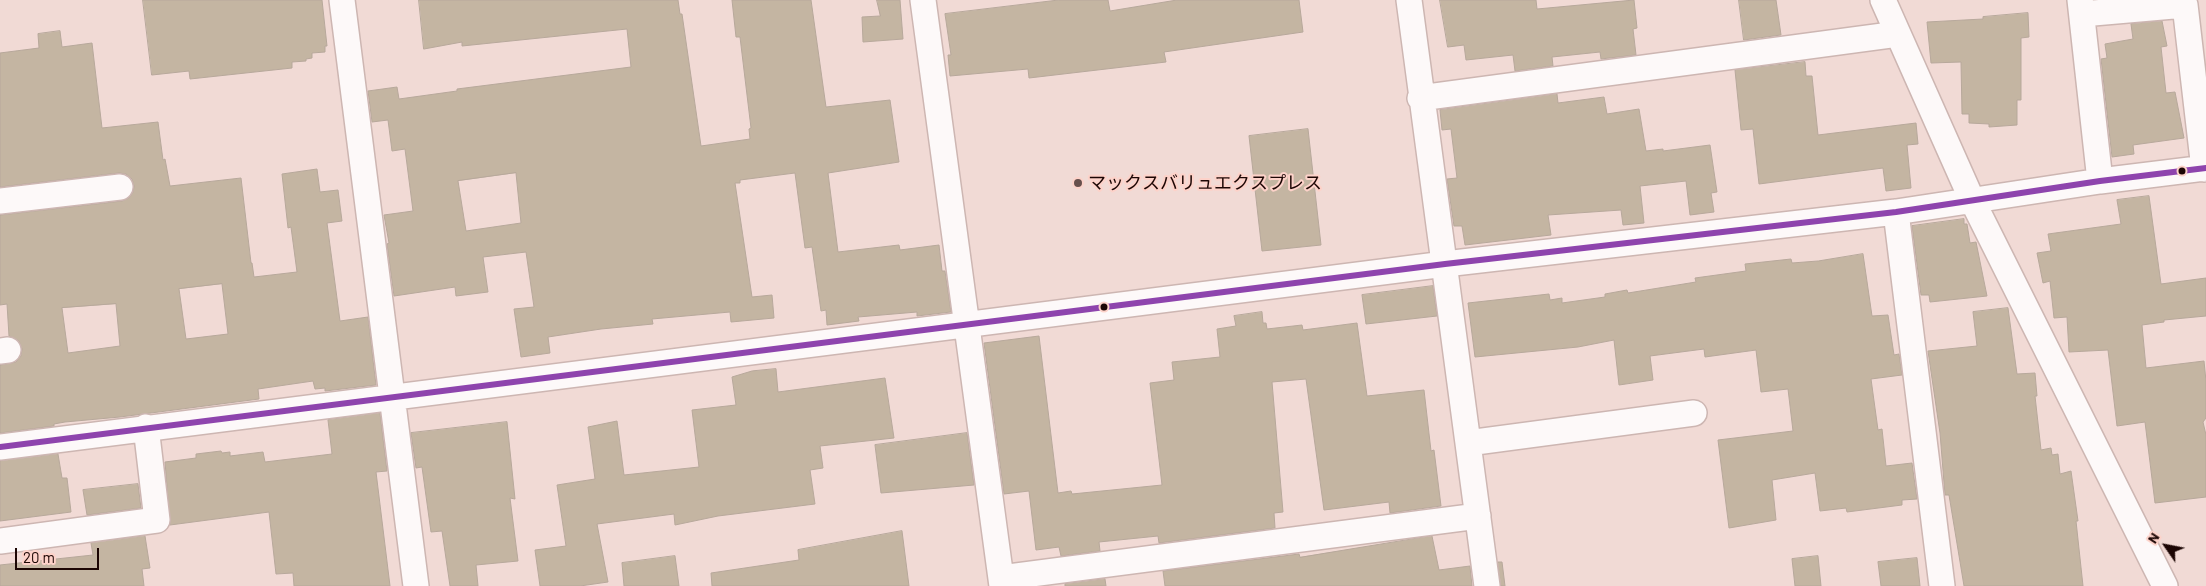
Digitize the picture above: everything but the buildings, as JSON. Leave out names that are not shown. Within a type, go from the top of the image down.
[{"type":"street","points":[[342,0],[416,586]]},
{"type":"street","points":[[923,0],[1001,582],[1478,516]]},
{"type":"street","points":[[1409,0],[1420,98],[1446,264],[1487,586]]},
{"type":"street","points":[[1883,0],[1972,200],[2165,586]]},
{"type":"street","points":[[0,448],[392,396],[1446,264],[1896,212],[2205,168],[2185,5],[2081,7],[2100,182]]},
{"type":"street","points":[[1420,98],[1898,34]]},
{"type":"street","points":[[0,201],[120,188]]},
{"type":"street","points":[[1896,212],[1942,586]]},
{"type":"street","points":[[1468,443],[1694,413]]},
{"type":"street","points":[[0,541],[157,520],[146,428]]},
{"type":"transit line","points":[[0,447],[1445,264],[1896,212],[2100,181],[2206,168]]},
{"type":"place","name":"マックスバリュエクスプレス","points":[[1078,183]]}]
